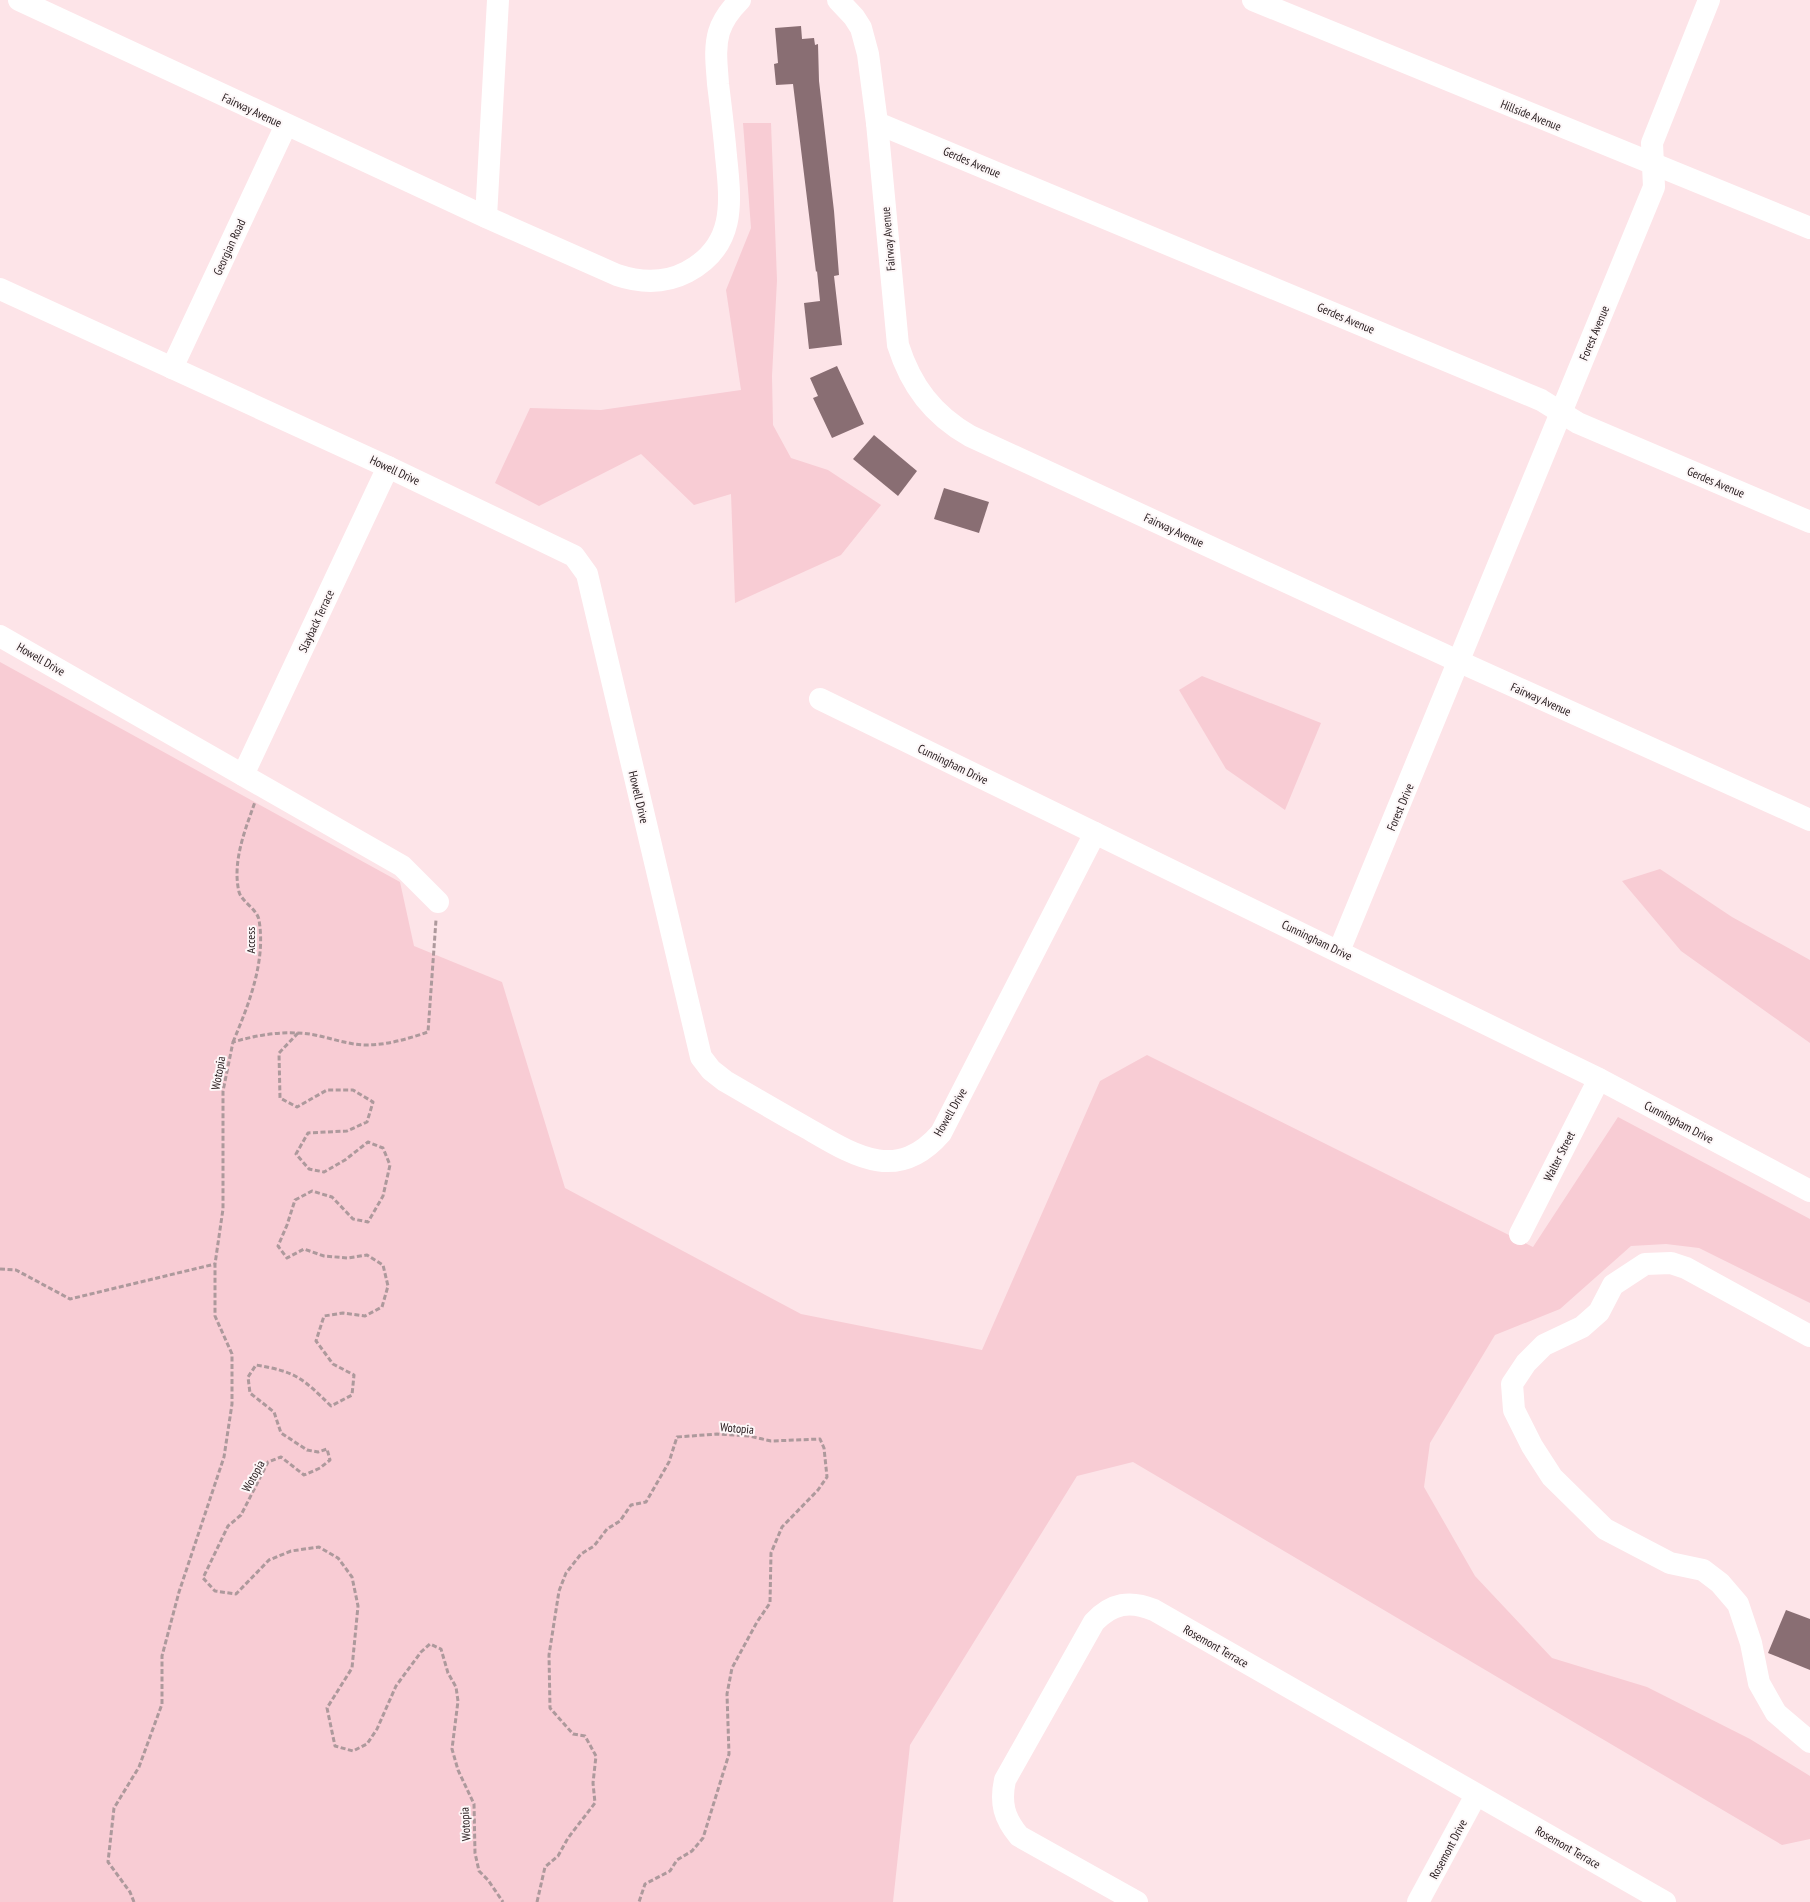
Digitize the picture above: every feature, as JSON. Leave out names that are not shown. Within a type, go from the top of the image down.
[{"type":"street","name":"Fairway Avenue","points":[[20,0],[286,126],[486,217],[630,279],[656,281],[669,279],[694,268],[705,260],[722,238],[730,212],[716,46],[724,20],[740,0]]},
{"type":"street","points":[[486,217],[498,0]]},
{"type":"street","name":"Fairway Avenue","points":[[838,0],[854,17],[866,41],[877,122],[898,345],[906,369],[918,391],[941,417],[970,436],[1460,662],[1810,820]]},
{"type":"street","name":"Hillside Avenue","points":[[1253,0],[1810,228]]},
{"type":"street","name":"Forest Avenue","points":[[1460,662],[1654,187],[1652,143],[1710,0]]},
{"type":"street","name":"Gerdes Avenue","points":[[877,122],[1541,400],[1578,423],[1810,522]]},
{"type":"street","name":"Georgian Road","points":[[172,368],[286,126]]},
{"type":"street","name":"Howell Drive","points":[[0,288],[568,552],[583,567],[701,1057],[711,1070],[725,1081],[850,1154],[876,1162],[903,1159],[924,1149],[940,1133],[1095,833]]},
{"type":"street","name":"Slayback Terrace","points":[[252,780],[388,467]]},
{"type":"street","name":"Howell Drive","points":[[0,636],[402,866],[438,902]]},
{"type":"street","name":"Forest Drive","points":[[1339,951],[1460,662]]},
{"type":"street","name":"Cunningham Drive","points":[[820,699],[1599,1079],[1810,1191]]},
{"type":"street","name":"Walter Street","points":[[1520,1234],[1599,1079]]},
{"type":"street","points":[[1810,1336],[1686,1268],[1670,1263],[1645,1264],[1613,1285],[1599,1312],[1582,1327],[1544,1345],[1526,1363],[1512,1384],[1514,1410],[1532,1446],[1552,1477],[1605,1529],[1670,1563],[1703,1570],[1720,1583],[1738,1604],[1747,1629],[1759,1683],[1776,1713],[1810,1742]]},
{"type":"street","name":"Rosemont Terrace","points":[[1137,1902],[1019,1836],[1006,1818],[1002,1795],[1005,1780],[1091,1627],[1103,1612],[1115,1605],[1128,1603],[1154,1610],[1665,1902]]},
{"type":"street","name":"Rosemont Drive","points":[[1418,1902],[1476,1795]]},
{"type":"path","name":"Access","points":[[233,1042],[248,1006],[259,964],[259,918],[239,893],[237,863],[252,780]]},
{"type":"path","name":"Wotopia","points":[[134,1902],[130,1892],[108,1862],[114,1808],[139,1767],[162,1704],[162,1656],[179,1592],[224,1457],[232,1404],[232,1354],[214,1316],[214,1264],[223,1209],[223,1091],[233,1042],[264,1034],[298,1033],[352,1044],[376,1044],[404,1040],[428,1032],[438,902]]},
{"type":"path","name":"Wotopia","points":[[298,1033],[279,1054],[280,1098],[297,1107],[327,1090],[353,1090],[373,1102],[367,1122],[346,1131],[308,1133],[296,1154],[309,1170],[324,1172],[345,1160],[368,1142],[383,1148],[390,1165],[383,1196],[368,1222],[353,1219],[332,1197],[312,1191],[294,1200],[287,1225],[278,1246],[287,1258],[304,1249],[324,1256],[348,1258],[367,1255],[383,1265],[388,1286],[382,1307],[365,1316],[343,1313],[324,1316],[316,1341],[333,1364],[354,1375],[352,1395],[331,1406],[303,1378],[279,1369],[256,1365],[248,1377],[250,1393],[274,1412],[281,1433],[307,1450],[318,1452],[327,1450],[330,1460],[320,1468],[304,1475],[280,1457],[268,1462],[241,1515],[228,1526],[204,1578],[214,1591],[236,1594],[269,1560],[291,1551],[319,1547],[338,1558],[352,1577],[358,1606],[352,1668],[327,1708],[335,1746],[353,1752],[367,1744],[377,1728],[396,1686],[421,1652],[430,1644],[441,1649],[448,1673],[456,1687],[458,1701],[452,1749],[458,1770],[474,1804],[475,1854],[479,1871],[488,1880],[503,1902]]},
{"type":"path","points":[[0,1269],[16,1270],[70,1299],[214,1264]]},
{"type":"path","name":"Wotopia","points":[[537,1902],[545,1867],[558,1856],[568,1838],[595,1803],[593,1783],[596,1756],[586,1736],[573,1734],[550,1708],[549,1655],[559,1591],[566,1573],[581,1554],[594,1546],[607,1529],[620,1521],[631,1505],[646,1502],[669,1462],[677,1437],[717,1434],[749,1436],[771,1441],[820,1439],[824,1448],[827,1476],[818,1490],[782,1527],[771,1553],[770,1603],[757,1622],[732,1668],[727,1694],[728,1754],[703,1838],[692,1850],[677,1860],[670,1871],[645,1884],[639,1902]]},
{"type":"shaded area","points":[[743,123],[771,123],[777,280],[772,376],[773,425],[791,458],[828,470],[881,505],[841,555],[735,603],[731,494],[694,505],[641,454],[539,506],[495,483],[530,408],[601,410],[741,390],[726,290],[751,228]]},
{"type":"shaded area","points":[[0,662],[400,882],[414,946],[502,982],[565,1188],[801,1314],[982,1350],[1100,1081],[1147,1055],[1533,1247],[1618,1117],[1810,1219],[1810,1303],[1699,1248],[1666,1244],[1631,1246],[1560,1309],[1495,1335],[1430,1443],[1424,1487],[1475,1576],[1552,1658],[1647,1687],[1750,1739],[1810,1776],[1810,1839],[1782,1845],[1133,1462],[1077,1476],[910,1745],[893,1902],[0,1902]]},
{"type":"shaded area","points":[[1202,676],[1321,723],[1285,810],[1226,769],[1179,690]]},
{"type":"shaded area","points":[[1660,869],[1732,917],[1810,960],[1810,1043],[1681,951],[1622,881]]},
{"type":"building","points":[[801,26],[802,39],[814,38],[815,45],[818,44],[819,81],[834,211],[839,275],[834,276],[842,345],[809,349],[804,303],[820,301],[817,271],[793,84],[776,85],[774,64],[778,63],[775,28]]},
{"type":"building","points":[[837,366],[864,424],[832,438],[813,398],[818,396],[810,378]]},
{"type":"building","points":[[874,435],[917,471],[898,496],[853,459]]},
{"type":"building","points":[[944,488],[989,502],[979,533],[934,519]]},
{"type":"building","points":[[1786,1610],[1810,1619],[1810,1670],[1768,1653]]}]
